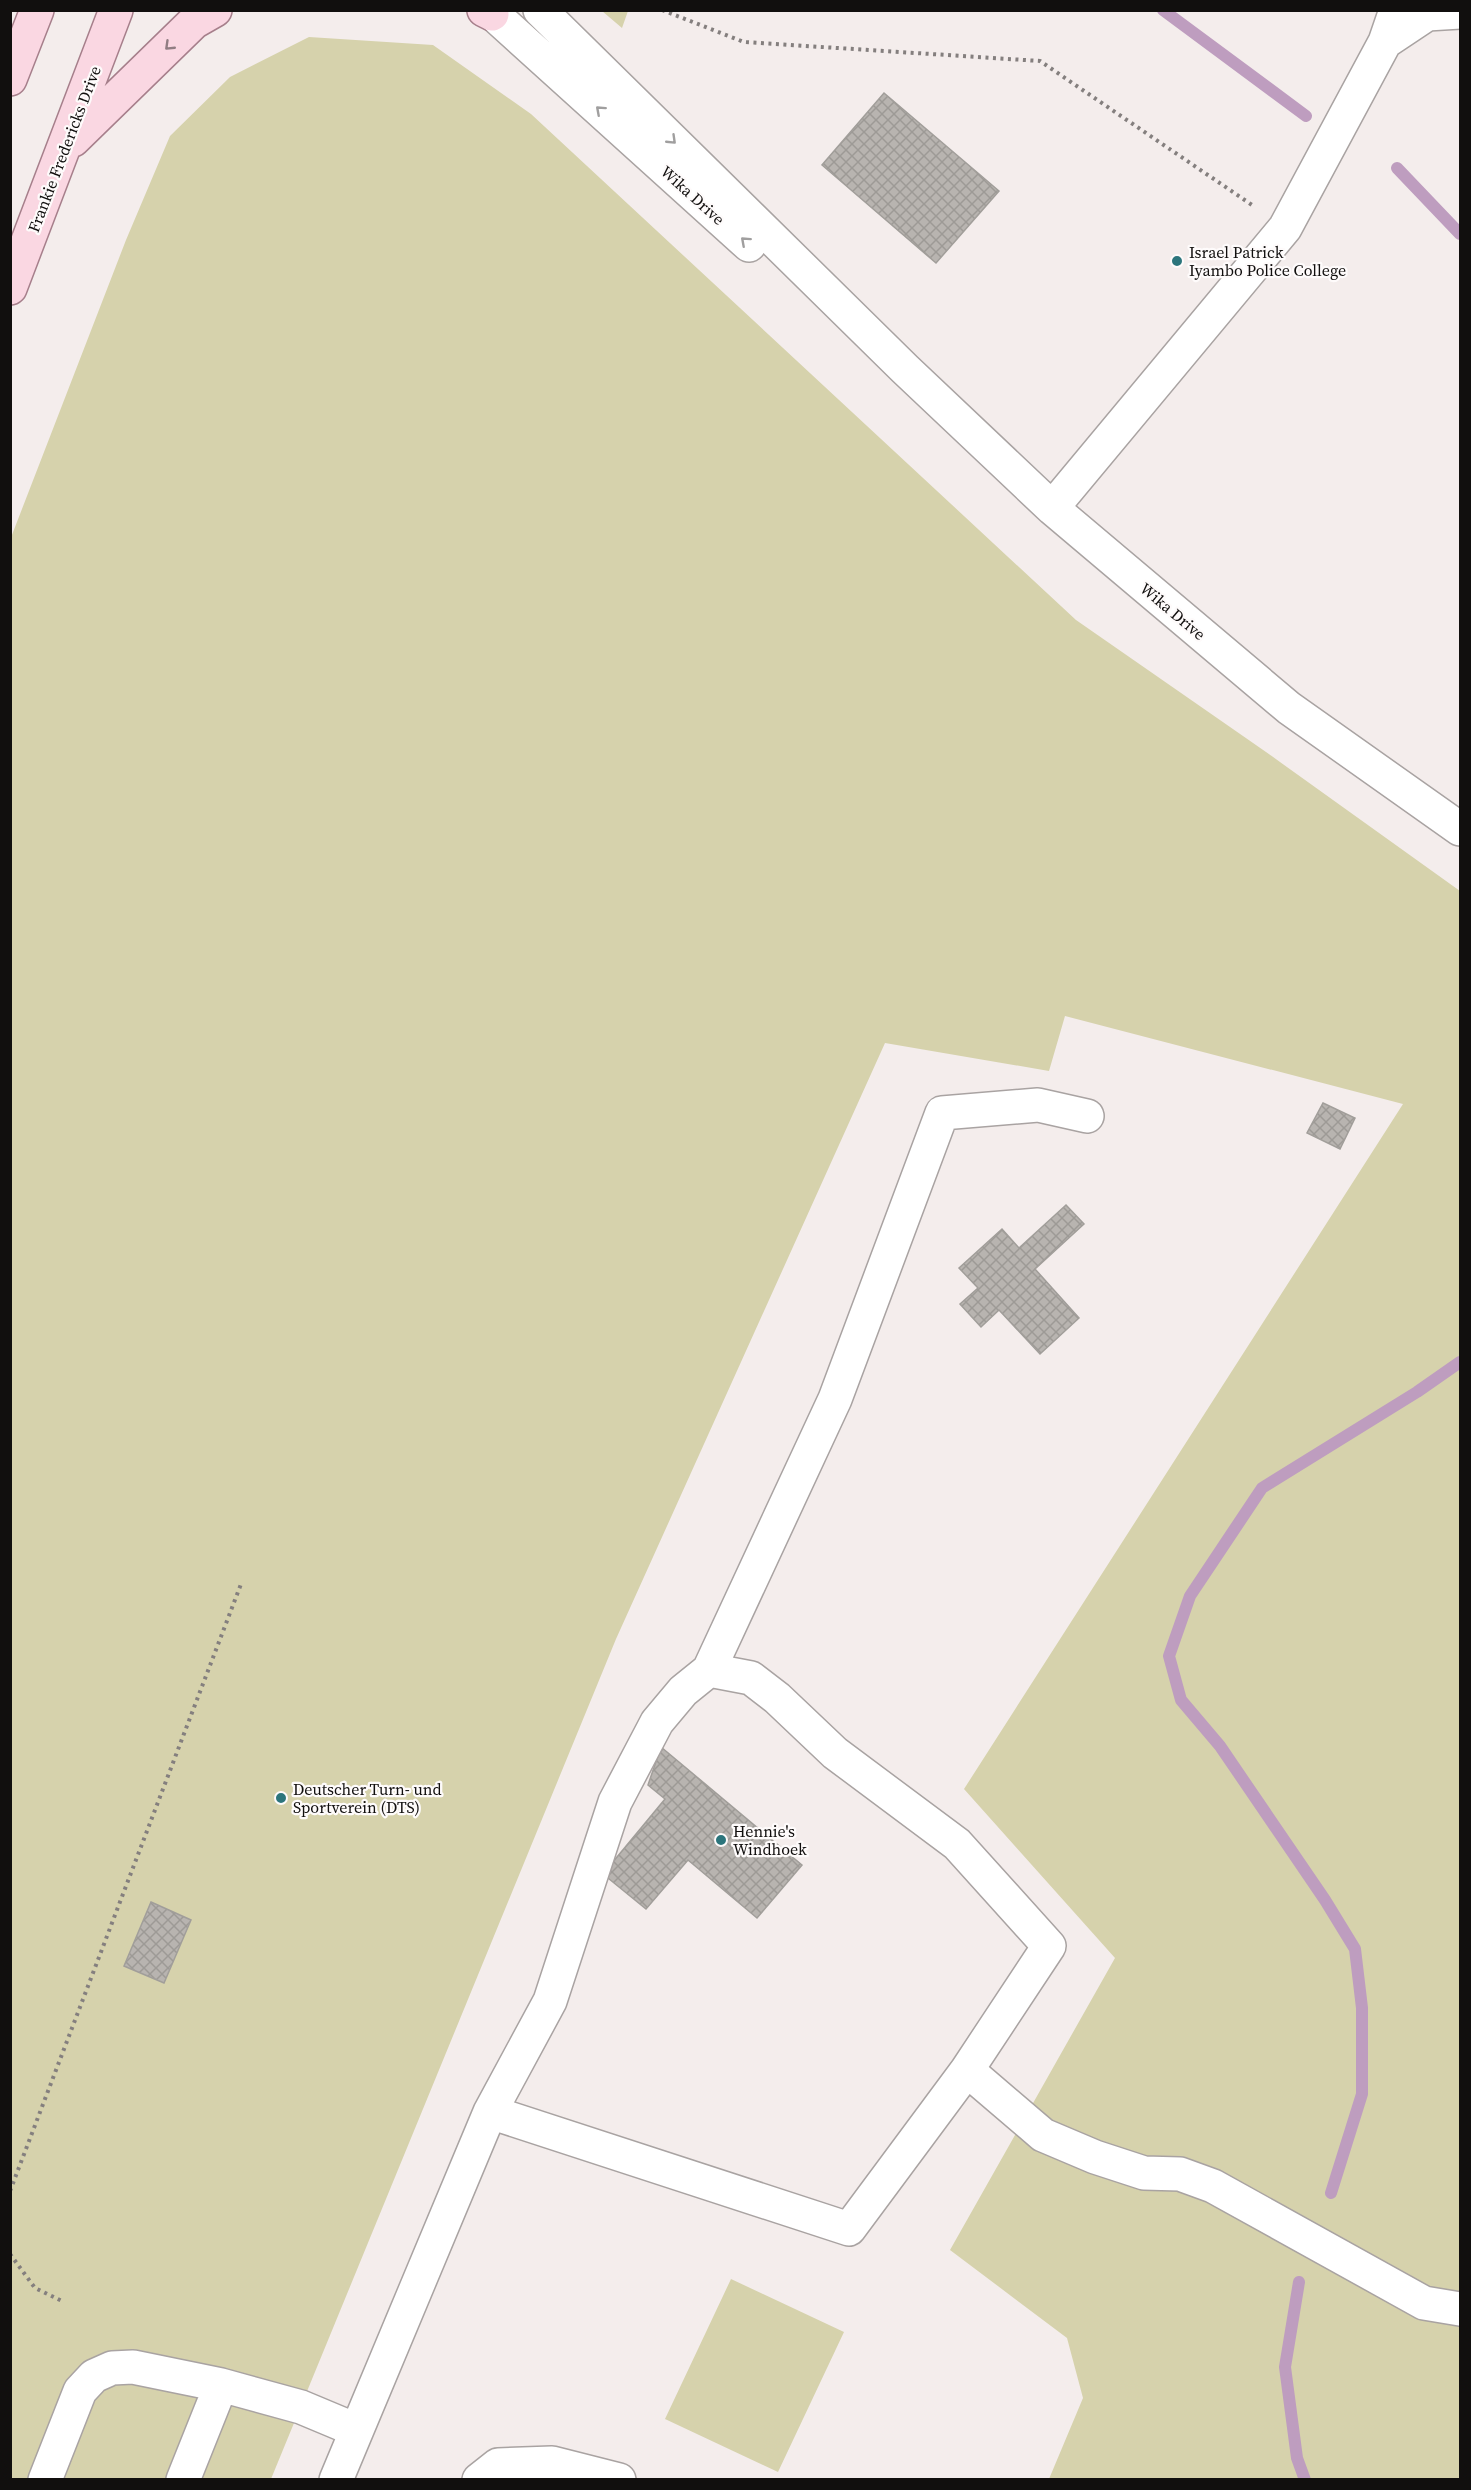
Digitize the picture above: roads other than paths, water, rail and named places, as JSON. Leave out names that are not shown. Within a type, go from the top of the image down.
[{"type":"main road","points":[[10,79],[37,10]]},
{"type":"main road","name":"Frankie Fredericks Drive","points":[[10,288],[116,10]]},
{"type":"main road","points":[[65,147],[194,22],[215,10]]},
{"type":"street","name":"Wika Drive","points":[[540,10],[905,369],[1052,508],[1289,708],[1461,829]]},
{"type":"street","points":[[1052,508],[1285,228],[1385,42],[1396,10]]},
{"type":"street","name":"Wika Drive","points":[[488,12],[804,295],[905,369]]},
{"type":"street","points":[[1385,42],[1427,14],[1461,12]]},
{"type":"street","points":[[336,2480],[490,2112],[550,2001],[615,1802],[657,1722],[683,1691],[709,1670],[835,1399],[942,1113],[1038,1105],[1087,1116]]},
{"type":"street","points":[[490,2112],[849,2229],[967,2070],[1049,1946],[957,1844],[835,1753],[777,1698],[751,1678],[709,1670]]},
{"type":"street","points":[[967,2070],[1043,2135],[1095,2157],[1144,2173],[1180,2174],[1213,2186],[1424,2303],[1461,2309]]},
{"type":"street","points":[[45,2480],[80,2391],[94,2376],[112,2368],[133,2367],[221,2385],[301,2407],[356,2430]]},
{"type":"street","points":[[183,2480],[221,2385]]},
{"type":"street","points":[[479,2480],[498,2465],[552,2463],[619,2480]]},
{"type":"waterway","points":[[1163,10],[1306,116]]},
{"type":"waterway","points":[[1397,168],[1460,234]]},
{"type":"waterway","points":[[1331,2193],[1362,2094],[1362,2008],[1355,1949],[1325,1900],[1220,1746],[1181,1700],[1169,1656],[1190,1596],[1262,1488],[1417,1392],[1460,1362]]},
{"type":"waterway","points":[[1299,2282],[1285,2367],[1297,2458],[1305,2480]]},
{"type":"place","name":"Israel Patrick Iyambo Police College","points":[[1177,261]]},
{"type":"place","name":"Deutscher Turn- und Sportverein (DTS)","points":[[281,1798]]},
{"type":"place","name":"Hennie's Windhoek","points":[[721,1840]]}]
